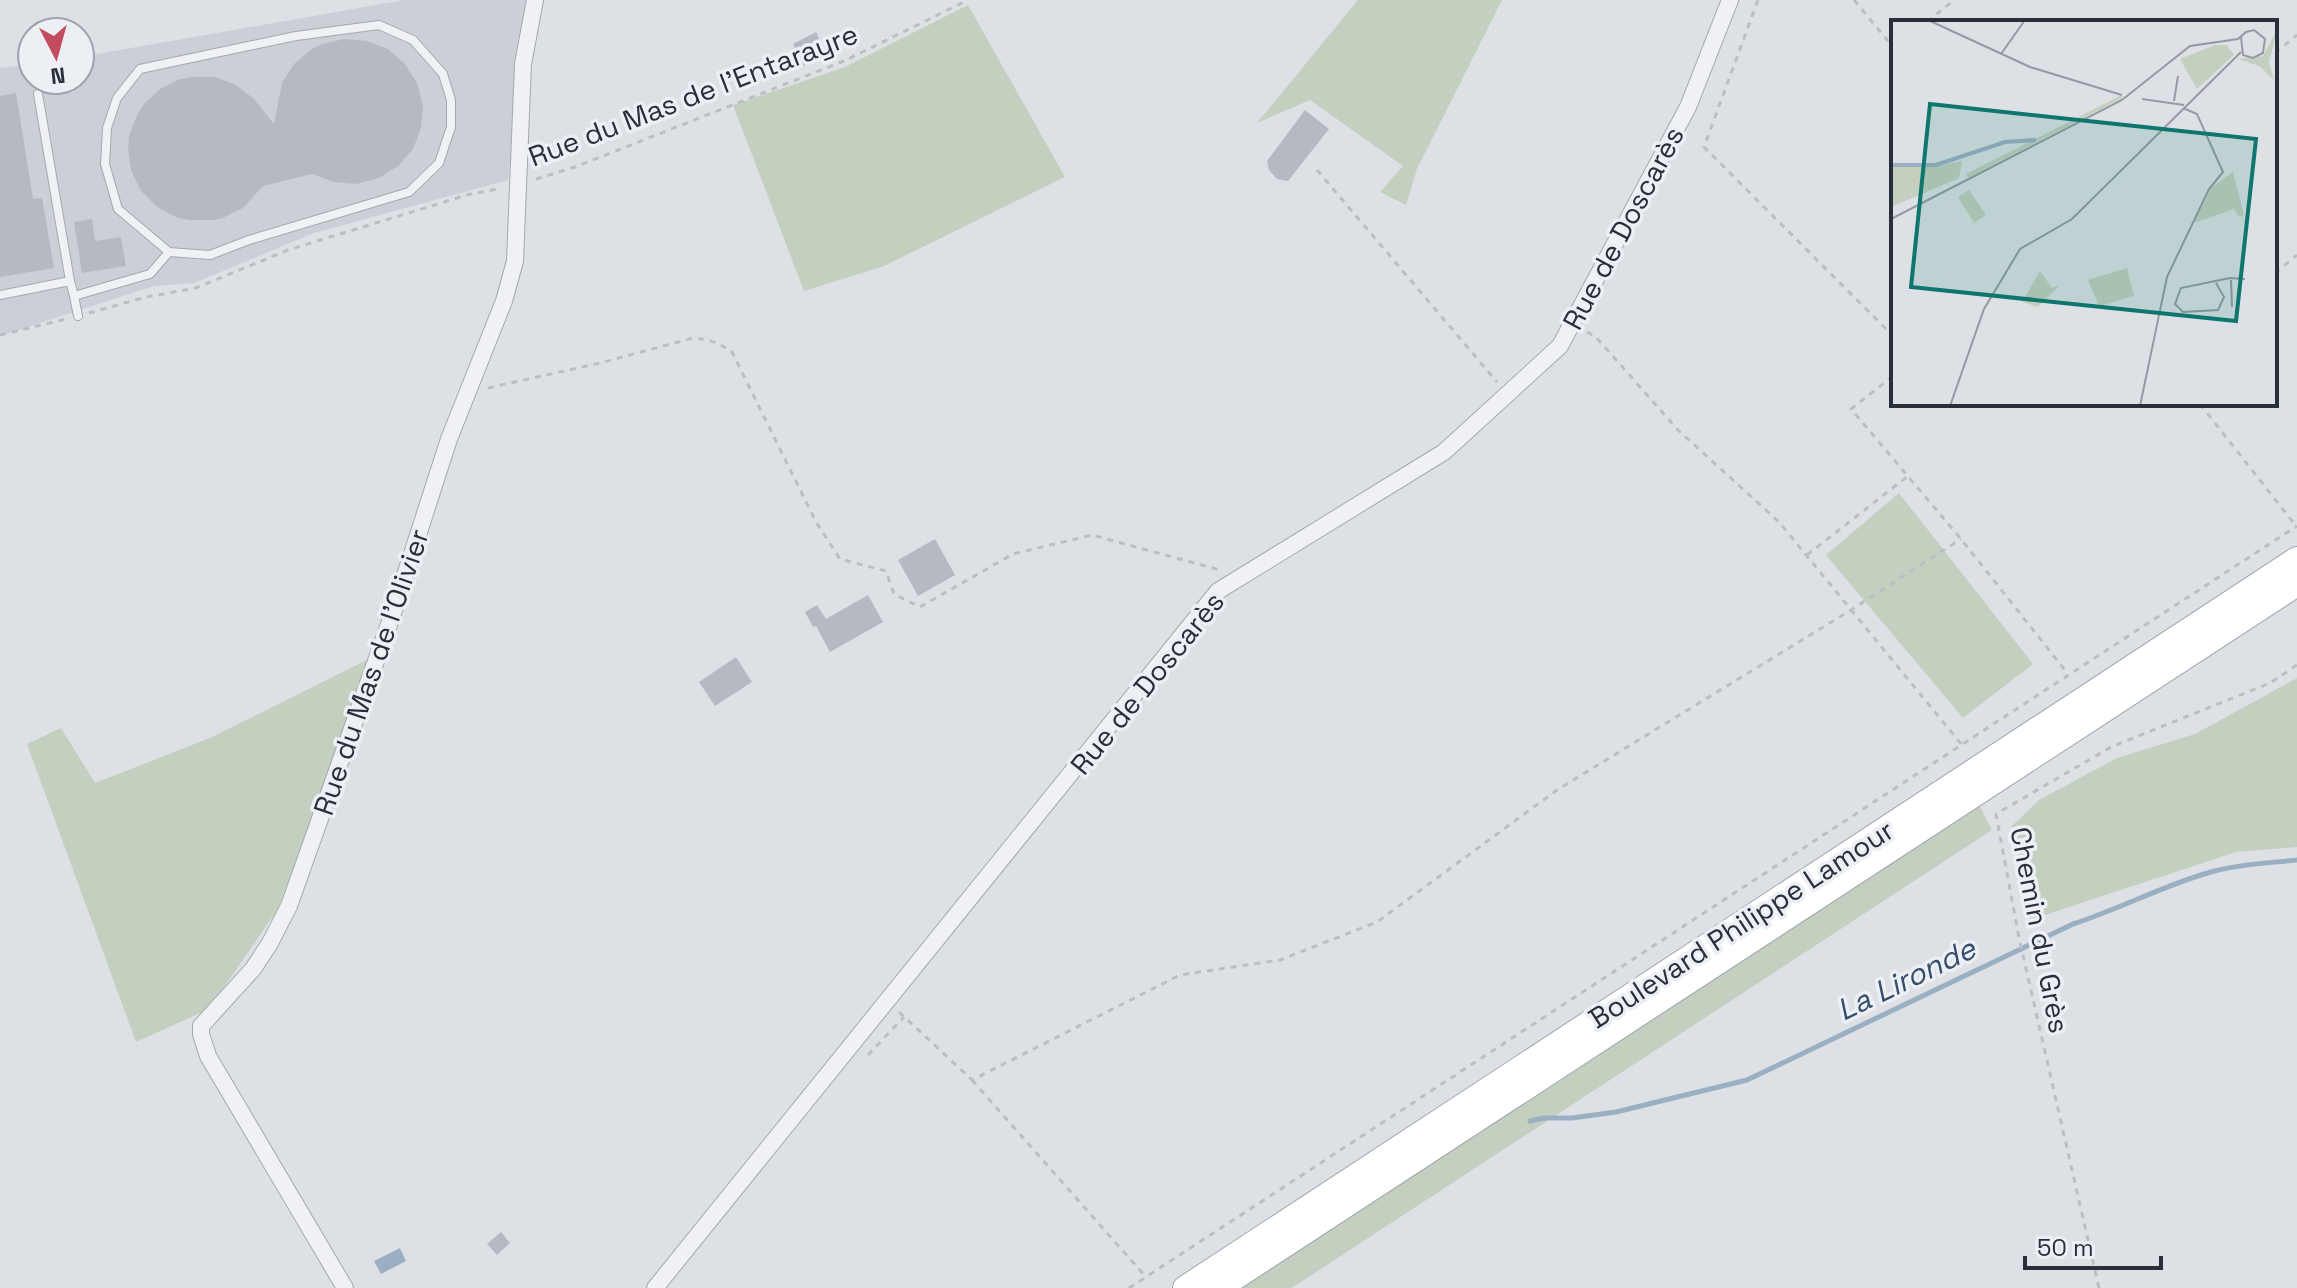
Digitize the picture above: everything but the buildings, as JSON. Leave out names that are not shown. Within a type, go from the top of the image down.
[{"type":"main road","name":"Boulevard Philippe Lamour","points":[[1185,1288],[2297,559]]},
{"type":"main road","name":"Boulevard Philippe Lamour","points":[[1219,1288],[2297,584]]},
{"type":"street","name":"Rue du Mas de l'Olivier","points":[[345,1288],[208,1056],[201,1026],[253,969],[289,906],[392,616],[449,439],[504,301],[515,261],[523,64],[535,0]]},
{"type":"street","name":"Rue de Doscarès","points":[[655,1288],[1218,591],[1444,452],[1560,346],[1688,107],[1730,0]]},
{"type":"lane","points":[[379,25],[413,40],[443,74],[451,100],[451,127],[439,163],[409,192],[249,240],[210,255],[169,252],[118,209],[105,164],[107,128],[117,98],[140,69],[296,36],[379,25]]},
{"type":"lane","points":[[38,96],[78,316]]},
{"type":"lane","points":[[74,296],[150,274],[169,252]]},
{"type":"lane","points":[[0,295],[70,281]]},
{"type":"path","name":"Rue du Mas de l'Entarayre","points":[[0,335],[146,297],[196,288],[303,245],[467,195],[575,167],[844,61],[968,0]]},
{"type":"path","points":[[1758,0],[1704,147],[1891,334]]},
{"type":"path","points":[[1854,0],[1891,45]]},
{"type":"path","points":[[1929,20],[1954,0]]},
{"type":"path","points":[[2277,51],[2297,35]]},
{"type":"path","points":[[1317,170],[1501,387]]},
{"type":"path","points":[[2277,271],[2297,255]]},
{"type":"path","points":[[1573,323],[1595,336],[1678,430],[1779,522],[1962,745]]},
{"type":"path","points":[[469,394],[693,338],[708,339],[732,352],[816,522],[840,559],[886,571],[894,594],[920,607],[1013,554],[1092,535],[1243,576]]},
{"type":"path","points":[[1891,378],[1851,409],[1961,539],[2069,675]]},
{"type":"path","points":[[1129,1288],[2297,526],[2202,406]]},
{"type":"path","points":[[1806,556],[1908,476]]},
{"type":"path","points":[[972,1080],[1180,975],[1280,960],[1377,922],[1557,790],[1961,539]]},
{"type":"path","name":"Chemin du Grès","points":[[2099,1288],[2019,938],[1996,814],[2111,747],[2270,683],[2297,665]]},
{"type":"path","points":[[898,1011],[972,1080],[1146,1277]]},
{"type":"shaded area","points":[[404,0],[527,0],[508,180],[314,233],[194,283],[154,286],[0,336],[0,68],[16,66],[16,96],[96,96],[96,54]]},
{"type":"green space","points":[[1358,0],[1502,0],[1417,169],[1406,205],[1380,192],[1403,166],[1310,100],[1257,123]]},
{"type":"green space","points":[[968,5],[1065,177],[884,266],[804,291],[733,105],[845,67]]},
{"type":"green space","points":[[1899,493],[2033,664],[1963,718],[1826,555]]},
{"type":"green space","points":[[371,658],[278,909],[209,1009],[136,1042],[27,744],[61,728],[95,783],[210,738]]},
{"type":"green space","points":[[2297,678],[2297,847],[2236,852],[2030,920],[2012,826],[2039,800],[2117,758],[2195,734]]},
{"type":"green space","points":[[1979,805],[1992,830],[1301,1282],[1291,1288],[1241,1288]]},
{"type":"water","points":[[400,1248],[406,1261],[381,1274],[374,1261]]},
{"type":"waterway","name":"La Lironde","points":[[1530,1121],[1616,1112],[1747,1080],[2073,924],[2211,872],[2243,865],[2297,860]]}]
